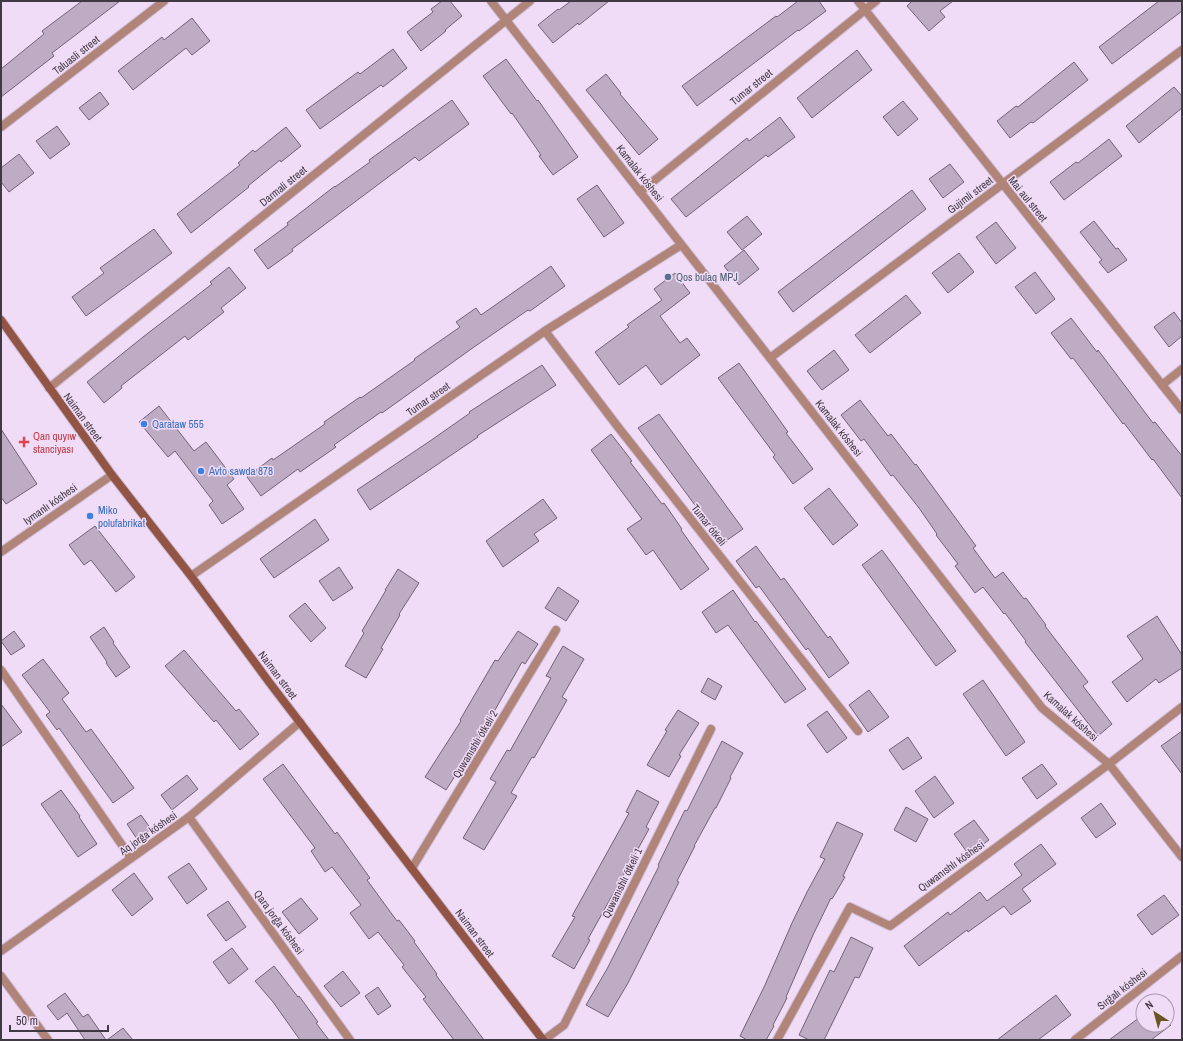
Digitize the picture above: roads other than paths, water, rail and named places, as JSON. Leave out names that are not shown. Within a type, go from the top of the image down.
[{"type":"main road","name":"Naiman street","points":[[1,320],[112,475],[191,576],[300,722],[543,1040]]},
{"type":"street","name":"Taluasli street","points":[[1,127],[164,1]]},
{"type":"street","name":"Kamalak kóshesi","points":[[491,1],[1042,708],[1109,764],[1182,857]]},
{"type":"street","name":"Darmali street","points":[[49,388],[530,1]]},
{"type":"street","name":"Mai aul street","points":[[858,1],[1002,185],[1182,410]]},
{"type":"street","name":"Tumar street","points":[[640,192],[864,9],[876,1]]},
{"type":"street","name":"Gujimli street","points":[[770,358],[1182,50]]},
{"type":"street","name":"Tumar street","points":[[191,576],[544,331],[682,245]]},
{"type":"street","name":"Tumar ótkeli","points":[[544,331],[858,731]]},
{"type":"street","points":[[1162,385],[1182,369]]},
{"type":"street","name":"Iymanlı kóshesi","points":[[1,552],[112,475]]},
{"type":"street","name":"Quwanıshlı ótkeli 2","points":[[412,868],[556,630]]},
{"type":"street","points":[[1,670],[131,858]]},
{"type":"street","name":"Quwanıshlı kóshesi","points":[[777,1040],[850,907],[890,926],[1109,764],[1182,708]]},
{"type":"street","name":"Aq jorǵa kóshesi","points":[[1,951],[190,817],[300,722]]},
{"type":"street","name":"Quwanıshlı ótkeli 1","points":[[543,1040],[564,1025],[711,729]]},
{"type":"street","name":"Qara jorǵa kóshesi","points":[[190,817],[350,1040]]},
{"type":"street","name":"Sırǵalı kóshesi","points":[[1075,1040],[1182,956]]},
{"type":"street","points":[[1,976],[48,1040]]},
{"type":"place","name":"Qos bulaq MPJ","points":[[668,277]]},
{"type":"place","name":"Qarataw 555","points":[[144,424]]},
{"type":"place","name":"Qan quyıw stanciyası","points":[[24,442]]},
{"type":"place","name":"Avto sawda 878","points":[[201,471]]},
{"type":"place","name":"Miko polufabrikat","points":[[90,516]]}]
